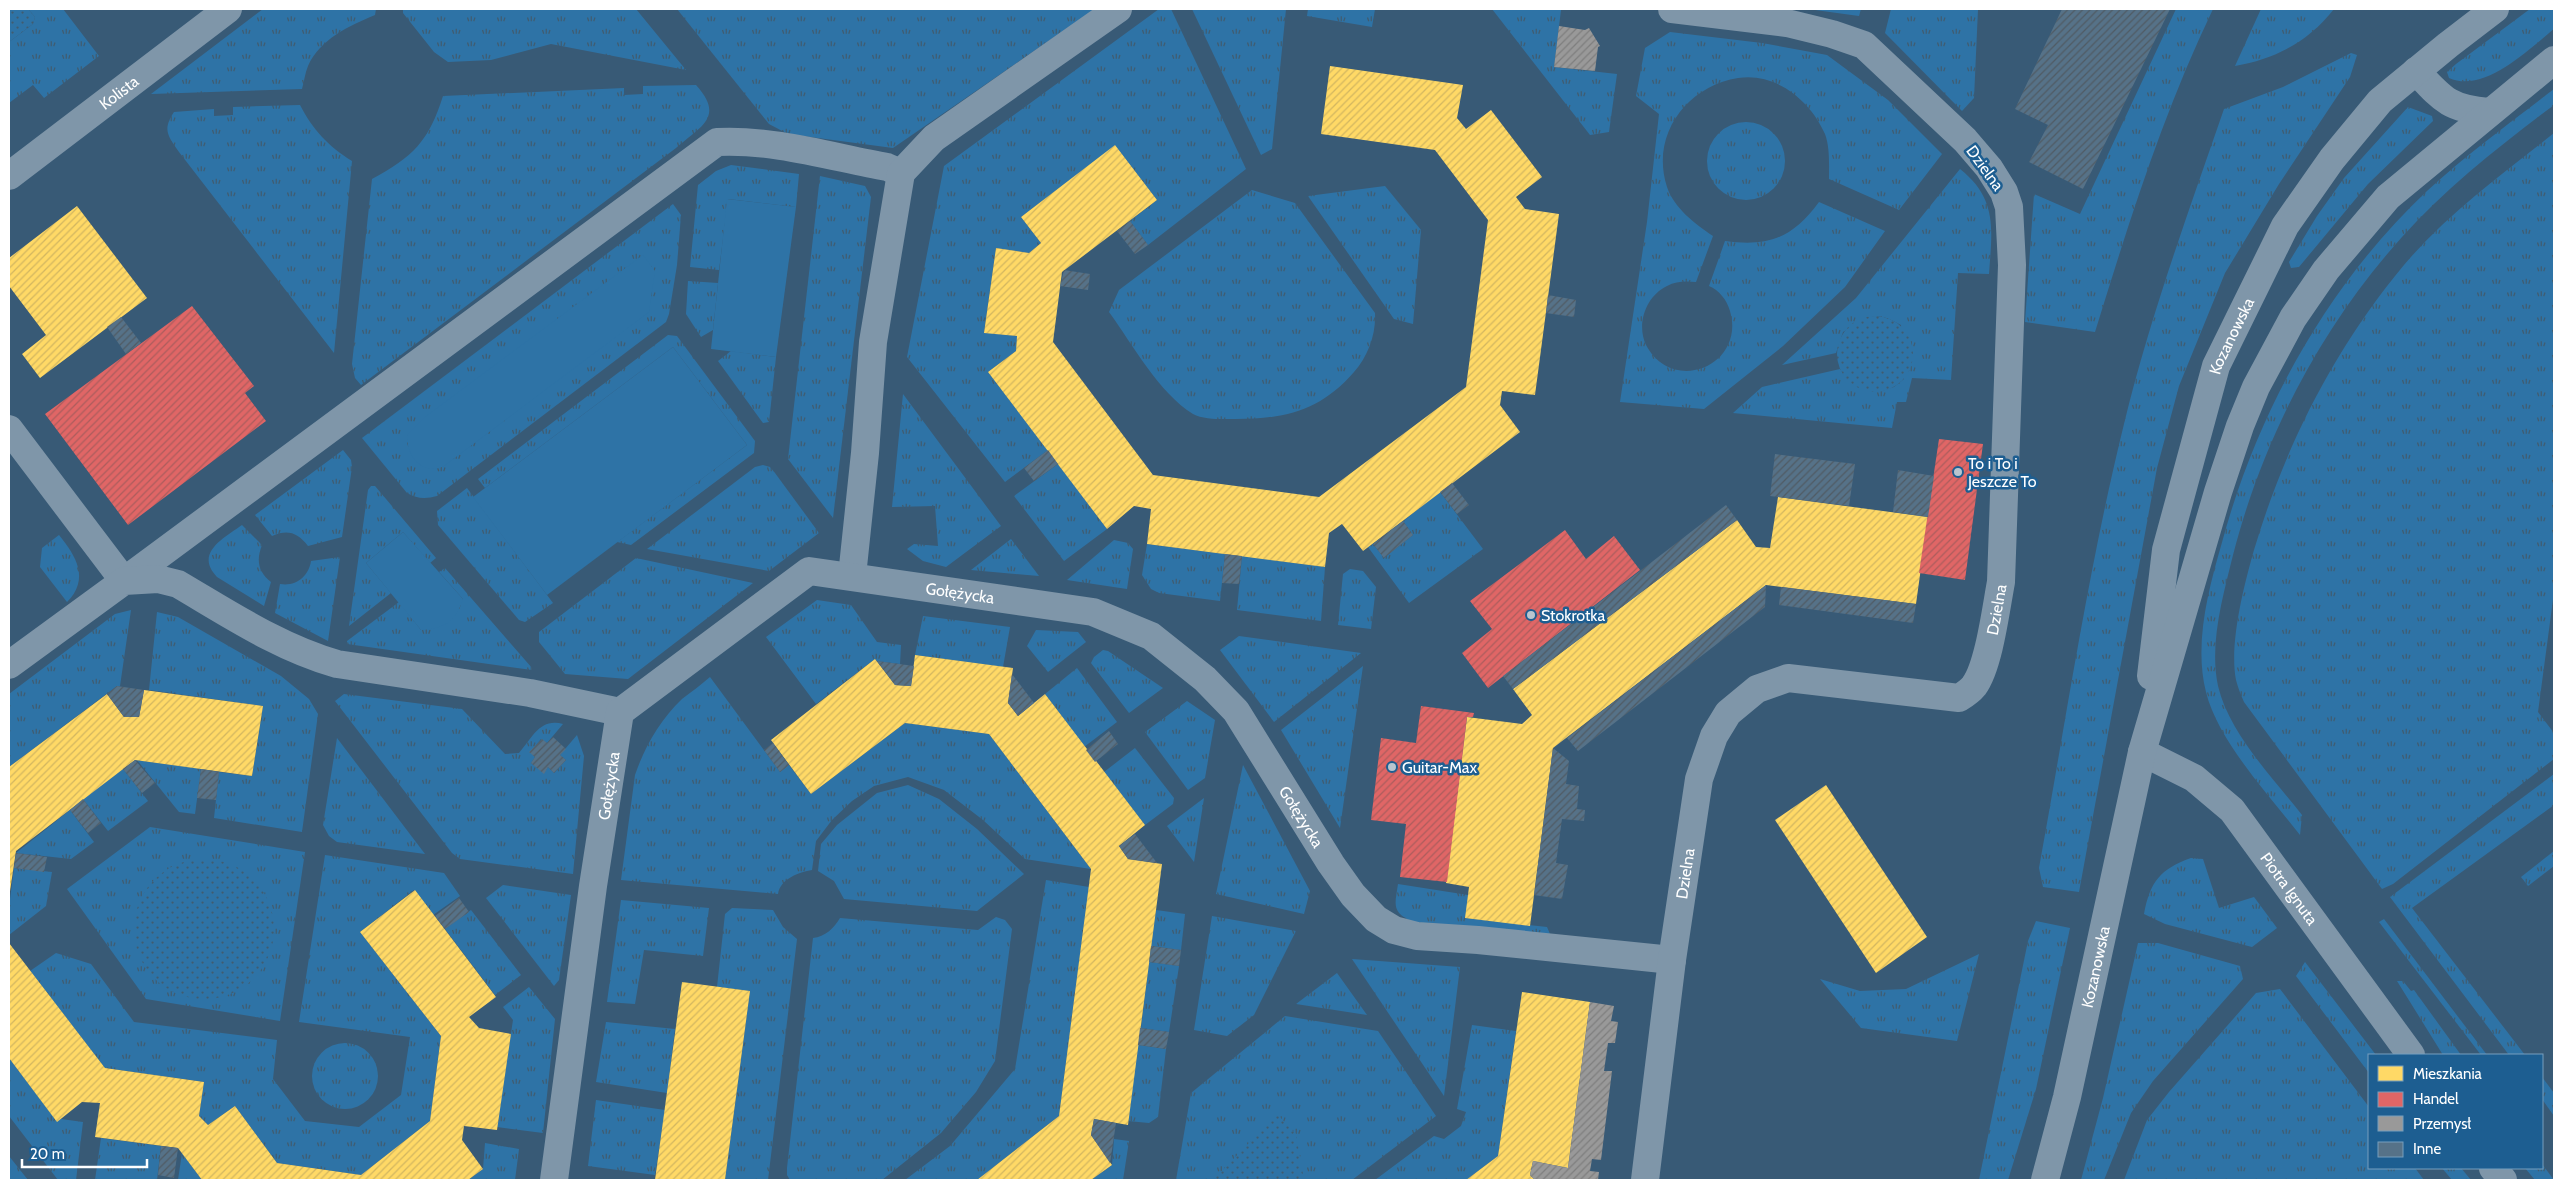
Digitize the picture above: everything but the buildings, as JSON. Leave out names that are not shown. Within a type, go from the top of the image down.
[{"type":"street","name":"Kolista","points":[[9,176],[228,9]]},
{"type":"street","points":[[852,576],[865,453],[873,342],[901,173],[934,138],[1118,9]]},
{"type":"street","name":"Dzielna","points":[[1645,1180],[1672,960],[1699,779],[1714,736],[1728,713],[1757,689],[1788,678],[1959,698],[1974,686],[1979,677],[1991,633],[2001,582],[2012,265],[2009,208],[2004,192],[1989,168],[1965,140],[1864,45],[1832,34],[1787,23],[1672,9]]},
{"type":"street","name":"Kozanowska","points":[[2142,752],[2166,550],[2216,366],[2285,226],[2332,159],[2380,101],[2495,9]]},
{"type":"street","name":"Kozanowska","points":[[2045,1180],[2067,1097],[2142,752],[2240,426],[2256,387],[2288,327],[2326,270],[2388,197],[2554,60]]},
{"type":"street","points":[[2416,71],[2443,100],[2465,110],[2489,112]]},
{"type":"street","points":[[9,666],[717,142],[740,141],[770,145],[887,167],[901,173]]},
{"type":"street","points":[[9,429],[124,581]]},
{"type":"street","name":"Gołężycka","points":[[554,1180],[595,877],[620,712],[808,571],[1093,612],[1151,636],[1200,675],[1236,710],[1331,864],[1353,895],[1376,919],[1394,930],[1416,936],[1478,940],[1672,960]]},
{"type":"street","points":[[124,581],[158,579],[178,584],[293,650],[338,664],[530,693],[620,712]]},
{"type":"street","name":"Piotra Ignuta","points":[[2142,752],[2194,778],[2232,810],[2410,1054]]},
{"type":"street","points":[[2494,1169],[2503,1180]]},
{"type":"green space","points":[[9,9],[28,9],[35,17],[33,24],[9,42]]},
{"type":"green space","points":[[28,9],[63,9],[99,56],[44,98],[33,85],[9,103],[9,42],[33,24],[35,17]]},
{"type":"green space","points":[[263,9],[376,9],[375,15],[336,34],[320,48],[308,66],[302,89],[151,94]]},
{"type":"green space","points":[[403,9],[636,9],[686,70],[551,44],[491,60],[448,62],[434,52],[403,13]]},
{"type":"green space","points":[[677,9],[1095,9],[893,148],[788,134],[769,124]]},
{"type":"green space","points":[[1159,9],[1171,9],[1246,169],[1148,245],[1130,221],[1157,200],[1115,146],[1021,217],[1041,243],[1029,253],[996,248],[984,332],[1017,336],[1016,351],[988,372],[1048,450],[1005,482],[907,357],[944,166]]},
{"type":"green space","points":[[1192,9],[1286,9],[1272,149],[1261,155]]},
{"type":"green space","points":[[1308,9],[1375,9],[1372,27],[1307,16]]},
{"type":"green space","points":[[1492,9],[1561,10],[1554,67],[1617,74],[1609,132],[1590,135]]},
{"type":"green space","points":[[1808,9],[1861,9],[1859,16]]},
{"type":"green space","points":[[1891,9],[1978,9],[1974,98],[1962,111],[1885,33]]},
{"type":"green space","points":[[2176,9],[2213,9],[2178,88],[2148,168],[2095,332],[2025,322],[2034,194],[2080,214]]},
{"type":"green space","points":[[2261,9],[2334,9],[2314,30],[2290,47],[2264,59],[2235,66]]},
{"type":"green space","points":[[2530,9],[2554,9],[2554,29],[2519,58],[2491,75],[2477,80],[2463,81],[2449,78],[2447,72],[2456,64]]},
{"type":"green space","points":[[1670,32],[1762,43],[1827,55],[1888,100],[1942,154],[1899,210],[1829,179],[1828,145],[1819,122],[1801,100],[1779,84],[1752,77],[1738,78],[1720,83],[1703,91],[1689,102],[1677,116],[1669,132],[1664,149],[1663,168],[1670,195],[1680,209],[1692,221],[1713,236],[1696,282],[1681,282],[1667,286],[1653,296],[1648,304],[1643,320],[1643,337],[1646,345],[1658,360],[1673,369],[1689,371],[1704,367],[1718,359],[1727,346],[1732,330],[1730,311],[1722,296],[1709,286],[1725,241],[1754,242],[1767,241],[1778,237],[1789,232],[1799,224],[1819,202],[1885,231],[1845,287],[1783,346],[1704,409],[1620,402],[1647,222],[1659,114],[1636,96],[1645,48]]},
{"type":"green space","points":[[2351,53],[2357,55],[2350,77],[2279,184],[2225,273],[2179,386],[2157,468],[2079,892],[2043,887],[2039,868],[2088,590],[2111,479],[2134,384],[2146,344],[2183,226],[2224,109],[2283,87]]},
{"type":"green space","points":[[696,85],[709,105],[709,113],[701,127],[676,148],[361,385],[355,378],[352,364],[372,179],[398,163],[418,146],[432,125],[443,96],[624,88],[624,95],[643,94],[643,86]]},
{"type":"green space","points":[[2554,89],[2554,105],[2494,151],[2437,201],[2402,237],[2346,308],[2298,386],[2278,427],[2246,511],[2233,555],[2218,620],[2215,654],[2218,686],[2224,704],[2242,738],[2302,815],[2300,835],[2233,748],[2212,711],[2206,692],[2201,656],[2204,618],[2216,563],[2236,497],[2254,448],[2275,400],[2327,310],[2358,268],[2391,228],[2442,177]]},
{"type":"green space","points":[[300,105],[322,137],[352,161],[334,353],[179,152],[169,137],[167,128],[174,112],[214,109],[214,116],[233,115],[233,107]]},
{"type":"green space","points":[[2408,107],[2432,116],[2433,121],[2368,184],[2299,267],[2291,268],[2289,262],[2317,216],[2344,178]]},
{"type":"green space","points":[[1746,122],[1761,125],[1778,139],[1782,146],[1785,161],[1782,176],[1768,193],[1761,197],[1746,200],[1731,197],[1714,183],[1710,176],[1707,161],[1710,146],[1724,129],[1731,125]]},
{"type":"green space","points":[[2554,133],[2554,592],[2538,712],[2554,733],[2554,759],[2393,884],[2382,889],[2244,702],[2236,680],[2234,666],[2234,649],[2242,597],[2266,511],[2281,473],[2314,400],[2355,330],[2404,265],[2438,229],[2476,195]]},
{"type":"green space","points":[[731,165],[799,174],[796,207],[728,199],[719,270],[690,267],[698,185],[716,171]]},
{"type":"green space","points":[[1960,169],[1972,180],[1987,204],[1990,216],[1991,243],[1989,274],[1958,273],[1951,380],[1912,378],[1906,402],[1897,402],[1892,428],[1733,413],[1762,387],[1840,369],[1847,379],[1882,391],[1894,387],[1904,379],[1901,325],[1884,317],[1877,316],[1865,319],[1843,332],[1836,353],[1782,365],[1856,298]]},
{"type":"green space","points":[[820,176],[865,186],[871,197],[833,518],[788,459]]},
{"type":"green space","points":[[1385,186],[1421,230],[1413,324],[1394,319],[1308,196]]},
{"type":"green space","points":[[1252,190],[1295,203],[1375,313],[1374,329],[1367,352],[1354,372],[1328,396],[1315,404],[1286,414],[1253,419],[1214,419],[1203,417],[1193,414],[1169,394],[1147,367],[1109,312],[1119,290]]},
{"type":"green space","points":[[727,199],[796,207],[776,357],[711,349]]},
{"type":"green space","points":[[673,204],[681,215],[677,265],[666,322],[437,496],[422,498],[407,493],[362,438]]},
{"type":"green space","points":[[643,255],[655,271],[649,312],[444,466],[437,469],[429,469],[417,462],[409,449],[408,434],[425,417]]},
{"type":"green space","points":[[688,281],[718,283],[713,330],[701,337],[686,314]]},
{"type":"green space","points":[[1875,316],[1890,319],[1902,327],[1910,339],[1913,354],[1910,369],[1902,381],[1890,389],[1875,392],[1860,389],[1848,381],[1840,369],[1837,354],[1840,339],[1848,327],[1860,319]]},
{"type":"green space","points":[[668,335],[677,336],[755,441],[754,453],[631,545],[617,542],[747,445],[673,347],[485,488],[478,479]]},
{"type":"green space","points":[[673,347],[747,445],[547,595],[473,497]]},
{"type":"green space","points":[[731,351],[776,357],[769,422],[763,423],[718,361]]},
{"type":"green space","points":[[903,394],[1001,526],[946,567],[923,561],[907,549],[914,544],[938,546],[935,506],[892,507]]},
{"type":"green space","points":[[343,450],[351,460],[352,467],[342,537],[308,546],[296,535],[283,533],[272,536],[255,515]]},
{"type":"green space","points":[[1058,464],[1107,529],[1064,561],[1014,496]]},
{"type":"green space","points":[[763,465],[770,467],[775,473],[819,533],[769,571],[647,549],[755,467]]},
{"type":"green space","points":[[371,486],[375,486],[436,558],[430,563],[403,532],[366,563],[391,593],[349,626],[368,490]]},
{"type":"green space","points":[[467,488],[553,603],[525,622],[519,620],[438,525],[437,511]]},
{"type":"green space","points":[[1440,492],[1483,549],[1409,603],[1368,547],[1373,544],[1384,558],[1413,535],[1403,521]]},
{"type":"green space","points":[[242,525],[262,545],[259,565],[263,574],[271,582],[264,606],[217,577],[209,561],[210,553],[214,547]]},
{"type":"green space","points":[[403,532],[463,599],[457,613],[443,626],[421,630],[366,563]]},
{"type":"green space","points":[[59,535],[75,559],[79,576],[78,585],[67,602],[40,567],[42,548]]},
{"type":"green space","points":[[1011,539],[1039,576],[971,570]]},
{"type":"green space","points":[[1114,540],[1128,543],[1133,549],[1127,589],[1067,580]]},
{"type":"green space","points":[[1147,544],[1225,554],[1220,601],[1159,593],[1151,589],[1142,575]]},
{"type":"green space","points":[[1242,556],[1325,567],[1321,621],[1237,610]]},
{"type":"green space","points":[[340,557],[328,641],[275,613],[280,584],[291,584],[301,579],[308,571],[311,561]]},
{"type":"green space","points":[[636,558],[753,583],[628,679],[565,674],[539,642],[539,632]]},
{"type":"green space","points":[[445,568],[532,670],[347,644],[347,641],[399,602],[421,630],[463,599],[439,572]]},
{"type":"green space","points":[[1350,569],[1363,571],[1376,587],[1371,629],[1338,625],[1343,574]]},
{"type":"green space","points":[[817,600],[851,605],[877,642],[901,645],[900,664],[877,661],[875,659],[816,704],[766,637]]},
{"type":"green space","points":[[131,610],[120,686],[117,686],[9,767],[9,694],[115,614]]},
{"type":"green space","points":[[157,612],[178,617],[281,676],[309,699],[318,714],[302,832],[214,818],[219,772],[252,776],[263,706],[149,690]]},
{"type":"green space","points":[[923,616],[1010,627],[1003,667],[915,655]]},
{"type":"green space","points":[[1036,630],[1078,632],[1086,642],[1048,672],[1027,646]]},
{"type":"green space","points":[[1239,636],[1361,653],[1274,722],[1220,650]]},
{"type":"green space","points":[[1103,650],[1108,651],[1163,688],[1129,713],[1091,663],[1094,657]]},
{"type":"green space","points":[[1363,666],[1340,828],[1281,730]]},
{"type":"green space","points":[[1077,668],[1117,722],[1084,747],[1045,694]]},
{"type":"green space","points":[[710,677],[780,772],[789,765],[811,794],[905,723],[989,734],[1091,869],[1025,859],[983,820],[944,790],[908,777],[874,786],[852,801],[832,820],[816,841],[812,870],[801,872],[786,880],[778,894],[621,880],[635,775],[643,754],[654,734],[674,707]]},
{"type":"green space","points":[[344,694],[462,709],[505,754],[519,753],[543,726],[555,723],[563,724],[547,743],[541,739],[530,752],[535,757],[531,763],[544,773],[548,767],[554,773],[566,760],[560,755],[577,735],[584,756],[573,874],[460,859],[452,853],[335,701]]},
{"type":"green space","points":[[1187,701],[1215,720],[1205,778],[1188,790],[1145,732]]},
{"type":"green space","points":[[337,738],[425,854],[337,842],[329,836],[323,825]]},
{"type":"green space","points":[[1135,748],[1174,798],[1173,804],[1145,825],[1104,772]]},
{"type":"green space","points":[[137,760],[201,769],[195,814],[179,812]]},
{"type":"green space","points":[[1243,765],[1310,891],[1304,914],[1216,894]]},
{"type":"green space","points":[[123,769],[148,801],[108,831],[83,799]]},
{"type":"green space","points":[[2554,774],[2554,805],[2412,908],[2524,1054],[2508,1054],[2390,897]]},
{"type":"green space","points":[[908,785],[939,799],[977,829],[1024,874],[977,911],[844,899],[834,881],[818,871],[821,844],[837,825],[877,793]]},
{"type":"green space","points":[[1204,798],[1194,862],[1167,826]]},
{"type":"green space","points":[[70,810],[94,842],[71,859],[16,853]]},
{"type":"green space","points":[[150,827],[305,852],[280,1021],[146,999],[67,889]]},
{"type":"green space","points":[[2554,851],[2554,866],[2528,886],[2521,877]]},
{"type":"green space","points":[[325,855],[444,873],[460,896],[433,915],[414,890],[360,932],[441,1036],[430,1121],[361,1175],[277,1163],[235,1106],[208,1125],[199,1116],[204,1082],[105,1068],[30,971],[56,953],[91,964],[134,1022],[277,1040],[273,1079],[305,1121],[359,1127],[401,1095],[410,1037],[299,1022]]},
{"type":"green space","points":[[2191,858],[2203,859],[2219,908],[2254,897],[2277,928],[2252,947],[2165,924],[2144,914],[2153,885],[2158,878],[2171,867]]},
{"type":"green space","points":[[204,859],[231,865],[243,871],[253,880],[262,890],[268,902],[274,929],[268,956],[262,968],[253,978],[243,987],[231,993],[204,999],[177,993],[165,987],[155,978],[146,968],[140,956],[134,929],[140,902],[146,890],[155,880],[165,871],[177,865]]},
{"type":"green space","points":[[14,868],[52,872],[46,906],[9,935],[9,907]]},
{"type":"green space","points":[[1046,880],[1089,887],[1059,1116],[977,1180],[905,1180],[950,1146],[1015,1069]]},
{"type":"green space","points":[[1398,884],[1468,895],[1466,918],[1547,927],[1550,934],[1413,922],[1401,915],[1396,907]]},
{"type":"green space","points":[[503,885],[571,895],[559,980],[554,986],[486,898]]},
{"type":"green space","points":[[621,900],[709,908],[703,956],[644,950],[635,1004],[607,1002]]},
{"type":"green space","points":[[732,908],[773,910],[783,927],[797,939],[768,1180],[725,1180],[750,991],[717,987],[725,914]]},
{"type":"green space","points":[[471,910],[521,975],[495,995],[445,929]]},
{"type":"green space","points":[[1156,910],[1185,914],[1181,950],[1151,946]]},
{"type":"green space","points":[[1212,916],[1296,931],[1254,1015],[1227,1036],[1194,1030]]},
{"type":"green space","points":[[996,917],[1005,920],[1012,929],[995,1061],[976,1092],[941,1133],[882,1180],[790,1180],[787,1175],[787,1168],[813,938],[829,931],[840,918],[978,930]]},
{"type":"green space","points":[[2384,919],[2486,1054],[2480,1054],[2379,922]]},
{"type":"green space","points":[[2036,921],[2070,928],[2036,1089],[2008,1180],[1979,1180],[2028,941]]},
{"type":"green space","points":[[2138,943],[2158,943],[2240,966],[2243,979],[2153,1081],[2131,1113],[2104,1180],[2081,1180],[2103,1098]]},
{"type":"green space","points":[[1979,954],[1957,1041],[1861,1028],[1820,979],[1860,991],[1906,989]]},
{"type":"green space","points":[[1352,959],[1460,967],[1444,1096]]},
{"type":"green space","points":[[1149,962],[1179,966],[1169,1032],[1141,1028]]},
{"type":"green space","points":[[2305,962],[2375,1054],[2368,1054],[2368,1072],[2296,976]]},
{"type":"green space","points":[[1337,973],[1367,1015],[1296,1004]]},
{"type":"green space","points":[[2397,981],[2403,981],[2411,991],[2414,990],[2460,1054],[2442,1054]]},
{"type":"green space","points":[[529,987],[555,1019],[543,1133],[497,1127],[513,1020],[503,1007]]},
{"type":"green space","points":[[2280,989],[2368,1106],[2368,1169],[2416,1169],[2424,1180],[2124,1180],[2147,1120],[2169,1092],[2256,993]]},
{"type":"green space","points":[[1285,1016],[1378,1031],[1436,1116],[1352,1180],[1176,1180],[1191,1093]]},
{"type":"green space","points":[[606,1022],[675,1029],[667,1093],[596,1082]]},
{"type":"green space","points":[[1472,1025],[1516,1031],[1498,1156],[1466,1180],[1375,1180],[1434,1136],[1444,1139],[1461,1126],[1466,1112],[1457,1109]]},
{"type":"green space","points":[[345,1043],[358,1046],[368,1053],[375,1063],[378,1076],[375,1089],[368,1099],[358,1106],[345,1109],[332,1106],[322,1099],[315,1089],[312,1076],[315,1063],[322,1053],[332,1046]]},
{"type":"green space","points":[[1138,1045],[1166,1049],[1158,1117],[1149,1123],[1128,1121]]},
{"type":"green space","points":[[9,1058],[57,1121],[61,1119],[83,1122],[76,1180],[58,1180],[9,1116]]},
{"type":"green space","points":[[2543,1078],[2554,1093],[2554,1116],[2543,1100]]},
{"type":"green space","points":[[596,1100],[665,1110],[655,1175],[588,1166]]},
{"type":"green space","points":[[1277,1114],[1296,1134],[1304,1180],[1213,1180]]},
{"type":"green space","points":[[101,1138],[161,1146],[157,1180],[95,1180]]},
{"type":"green space","points":[[1114,1139],[1129,1141],[1123,1180],[1091,1180],[1112,1165]]},
{"type":"green space","points":[[485,1143],[519,1149],[515,1180],[468,1180],[483,1169]]},
{"type":"green space","points":[[182,1153],[201,1179],[200,1180],[178,1180]]},
{"type":"green space","points":[[9,1156],[28,1180],[9,1180]]},
{"type":"green space","points":[[2543,1165],[2554,1180],[2535,1180],[2526,1169],[2543,1169]]},
{"type":"green space","points":[[2443,1169],[2462,1169],[2471,1180],[2452,1180]]},
{"type":"place","name":"To i To i Jeszcze To","points":[[1958,472]]},
{"type":"place","name":"Stokrotka","points":[[1531,615]]},
{"type":"place","name":"Guitar-Max","points":[[1392,767]]}]
